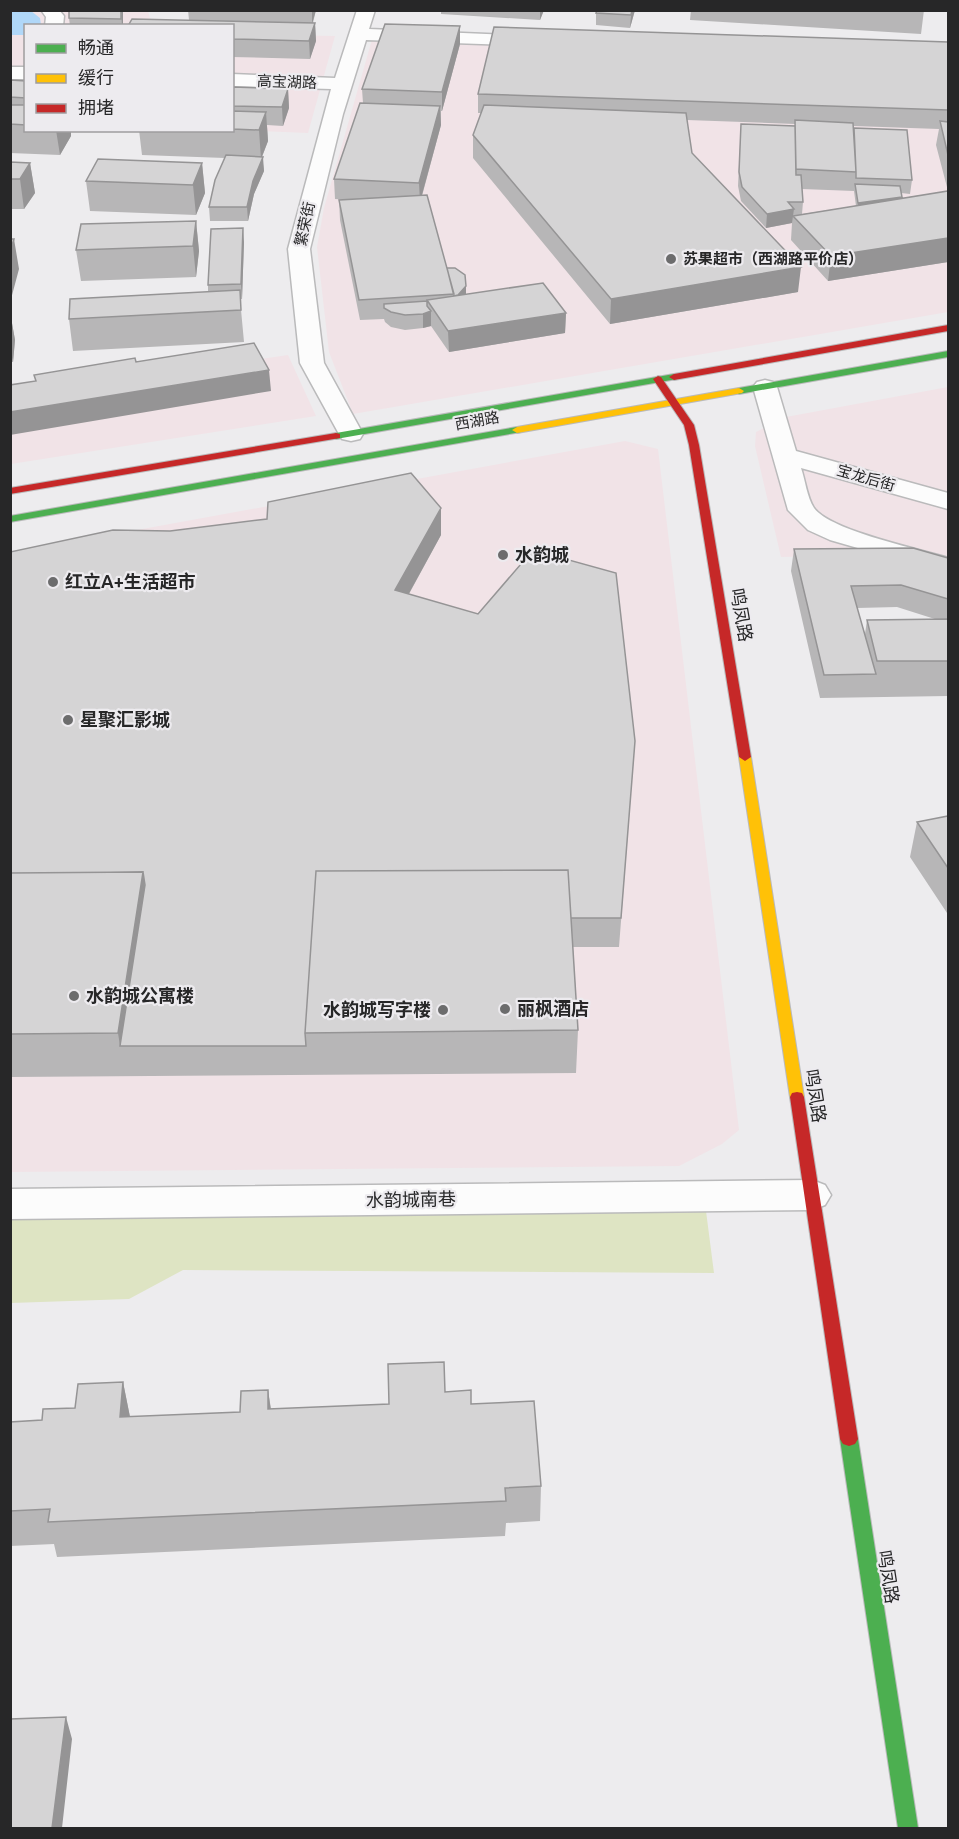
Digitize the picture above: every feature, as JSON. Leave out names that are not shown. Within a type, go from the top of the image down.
[{"type":"main road","name":"西湖路","points":[[10,491],[351,435],[948,328]]},
{"type":"main road","name":"西湖路","points":[[10,519],[675,404],[948,354]]},
{"type":"main road","name":"鸣凤路","points":[[658,379],[689,425],[694,445],[738,708],[908,1828]]},
{"type":"street","points":[[49,10],[55,16],[54,24]]},
{"type":"street","name":"繁荣街","points":[[351,435],[312,363],[299,249],[302,229],[342,84],[366,10]]},
{"type":"street","points":[[357,34],[549,41]]},
{"type":"street","name":"高宝湖路","points":[[234,80],[342,84]]},
{"type":"street","points":[[765,387],[801,510],[817,524],[839,534],[948,566]]},
{"type":"street","name":"宝龙后街","points":[[784,454],[948,501]]},
{"type":"street","name":"水韵城南巷","points":[[10,1204],[812,1195]]},
{"type":"shaded area","points":[[11,11],[148,11],[152,24],[24,24],[24,123],[11,123]]},
{"type":"shaded area","points":[[375,29],[948,51],[948,312],[353,414],[329,352],[317,247],[324,208]]},
{"type":"shaded area","points":[[234,34],[335,36],[308,133],[234,130]]},
{"type":"shaded area","points":[[288,355],[316,416],[11,464],[10,396]]},
{"type":"shaded area","points":[[948,387],[948,567],[906,554],[781,557],[755,446],[756,432],[786,417]]},
{"type":"shaded area","name":"水韵城","points":[[625,441],[658,449],[739,1130],[722,1144],[679,1166],[11,1172],[11,553]]},
{"type":"green space","points":[[706,1211],[714,1273],[183,1270],[129,1299],[11,1303],[10,1215]]},
{"type":"water","points":[[11,10],[31,11],[40,18],[41,24],[24,24],[24,35],[11,35]]},
{"type":"building","points":[[69,10],[121,10],[121,19],[69,18]]},
{"type":"building","points":[[597,10],[632,10],[631,15],[596,13]]},
{"type":"building","points":[[132,19],[315,23],[309,41],[234,39],[234,24],[129,24]]},
{"type":"building","points":[[385,24],[460,26],[442,92],[362,89]]},
{"type":"building","points":[[494,27],[948,42],[948,110],[478,94]]},
{"type":"building","points":[[10,80],[24,81],[24,98],[10,97]]},
{"type":"building","points":[[234,87],[288,89],[282,107],[234,106]]},
{"type":"building","points":[[360,103],[440,106],[419,183],[334,179]]},
{"type":"building","points":[[10,105],[24,105],[24,125],[10,124]]},
{"type":"building","points":[[484,105],[686,113],[692,153],[801,267],[611,299],[473,135]]},
{"type":"building","points":[[234,111],[266,112],[259,130],[234,129]]},
{"type":"building","points":[[795,120],[853,123],[856,172],[796,169]]},
{"type":"building","points":[[940,121],[948,122],[948,155]]},
{"type":"building","points":[[741,124],[795,126],[796,175],[801,175],[803,202],[788,202],[794,209],[767,214],[742,187],[739,172]]},
{"type":"building","points":[[854,128],[907,130],[912,180],[856,178]]},
{"type":"building","points":[[226,155],[263,157],[253,181],[247,207],[209,207],[215,180]]},
{"type":"building","points":[[98,159],[202,163],[193,185],[86,181]]},
{"type":"building","points":[[10,162],[30,163],[20,179],[10,179]]},
{"type":"building","points":[[855,184],[900,186],[902,197],[858,203]]},
{"type":"building","points":[[948,191],[948,238],[831,256],[793,216]]},
{"type":"building","points":[[427,195],[454,294],[359,300],[339,200]]},
{"type":"building","points":[[196,221],[193,246],[76,250],[81,224]]},
{"type":"building","points":[[243,228],[241,284],[208,285],[211,229]]},
{"type":"building","points":[[10,239],[14,239],[10,251]]},
{"type":"building","points":[[447,268],[455,268],[465,275],[466,286],[458,295],[454,296]]},
{"type":"building","points":[[543,283],[566,313],[448,331],[427,300]]},
{"type":"building","points":[[240,290],[241,310],[69,319],[70,299]]},
{"type":"building","points":[[427,301],[427,306],[431,311],[423,314],[405,315],[384,308],[384,304]]},
{"type":"building","points":[[254,343],[269,370],[10,412],[10,385],[36,381],[34,375],[135,358],[136,362]]},
{"type":"building","points":[[411,473],[441,508],[395,590],[478,614],[533,550],[616,573],[635,741],[621,918],[571,918],[568,870],[316,871],[306,1046],[120,1046],[145,885],[143,872],[10,873],[10,552],[113,530],[170,531],[267,519],[268,502]]},
{"type":"building","points":[[913,548],[948,558],[948,599],[901,585],[851,586],[876,674],[824,675],[794,549]]},
{"type":"building","points":[[948,619],[948,661],[877,661],[867,620]]},
{"type":"building","points":[[948,816],[948,868],[917,822]]},
{"type":"building","name":"水韵城写字楼","points":[[568,870],[578,1030],[305,1033],[316,871]]},
{"type":"building","name":"水韵城公寓楼","points":[[143,872],[118,1033],[10,1034],[10,873]]},
{"type":"building","points":[[444,1362],[445,1392],[471,1390],[471,1404],[534,1401],[541,1486],[505,1488],[506,1501],[48,1522],[50,1509],[10,1511],[10,1422],[42,1420],[43,1409],[75,1408],[78,1384],[123,1382],[120,1417],[240,1412],[241,1391],[268,1390],[268,1409],[389,1404],[388,1364]]},
{"type":"building","points":[[66,1717],[52,1828],[10,1828],[10,1719]]},
{"type":"traffic: fast","points":[[739,391],[948,354]]},
{"type":"traffic: fast","points":[[336,436],[674,377]]},
{"type":"traffic: fast","points":[[10,519],[517,430]]},
{"type":"traffic: fast","points":[[849,1439],[908,1828]]},
{"type":"traffic: slow","points":[[517,430],[739,391]]},
{"type":"traffic: slow","points":[[745,757],[797,1097]]},
{"type":"traffic: jam","points":[[674,377],[948,328]]},
{"type":"traffic: jam","points":[[658,379],[689,425],[694,445],[745,757]]},
{"type":"traffic: jam","points":[[10,491],[336,436]]},
{"type":"traffic: jam","points":[[797,1097],[849,1439]]},
{"type":"place","name":"苏果超市（西湖路平价店）","points":[[671,259]]},
{"type":"place","name":"水韵城","points":[[503,555]]},
{"type":"place","name":"红立A+生活超市","points":[[53,582]]},
{"type":"place","name":"星聚汇影城","points":[[68,720]]},
{"type":"place","name":"水韵城公寓楼","points":[[74,996]]},
{"type":"place","name":"丽枫酒店","points":[[505,1009]]},
{"type":"place","name":"水韵城写字楼","points":[[443,1010]]}]
